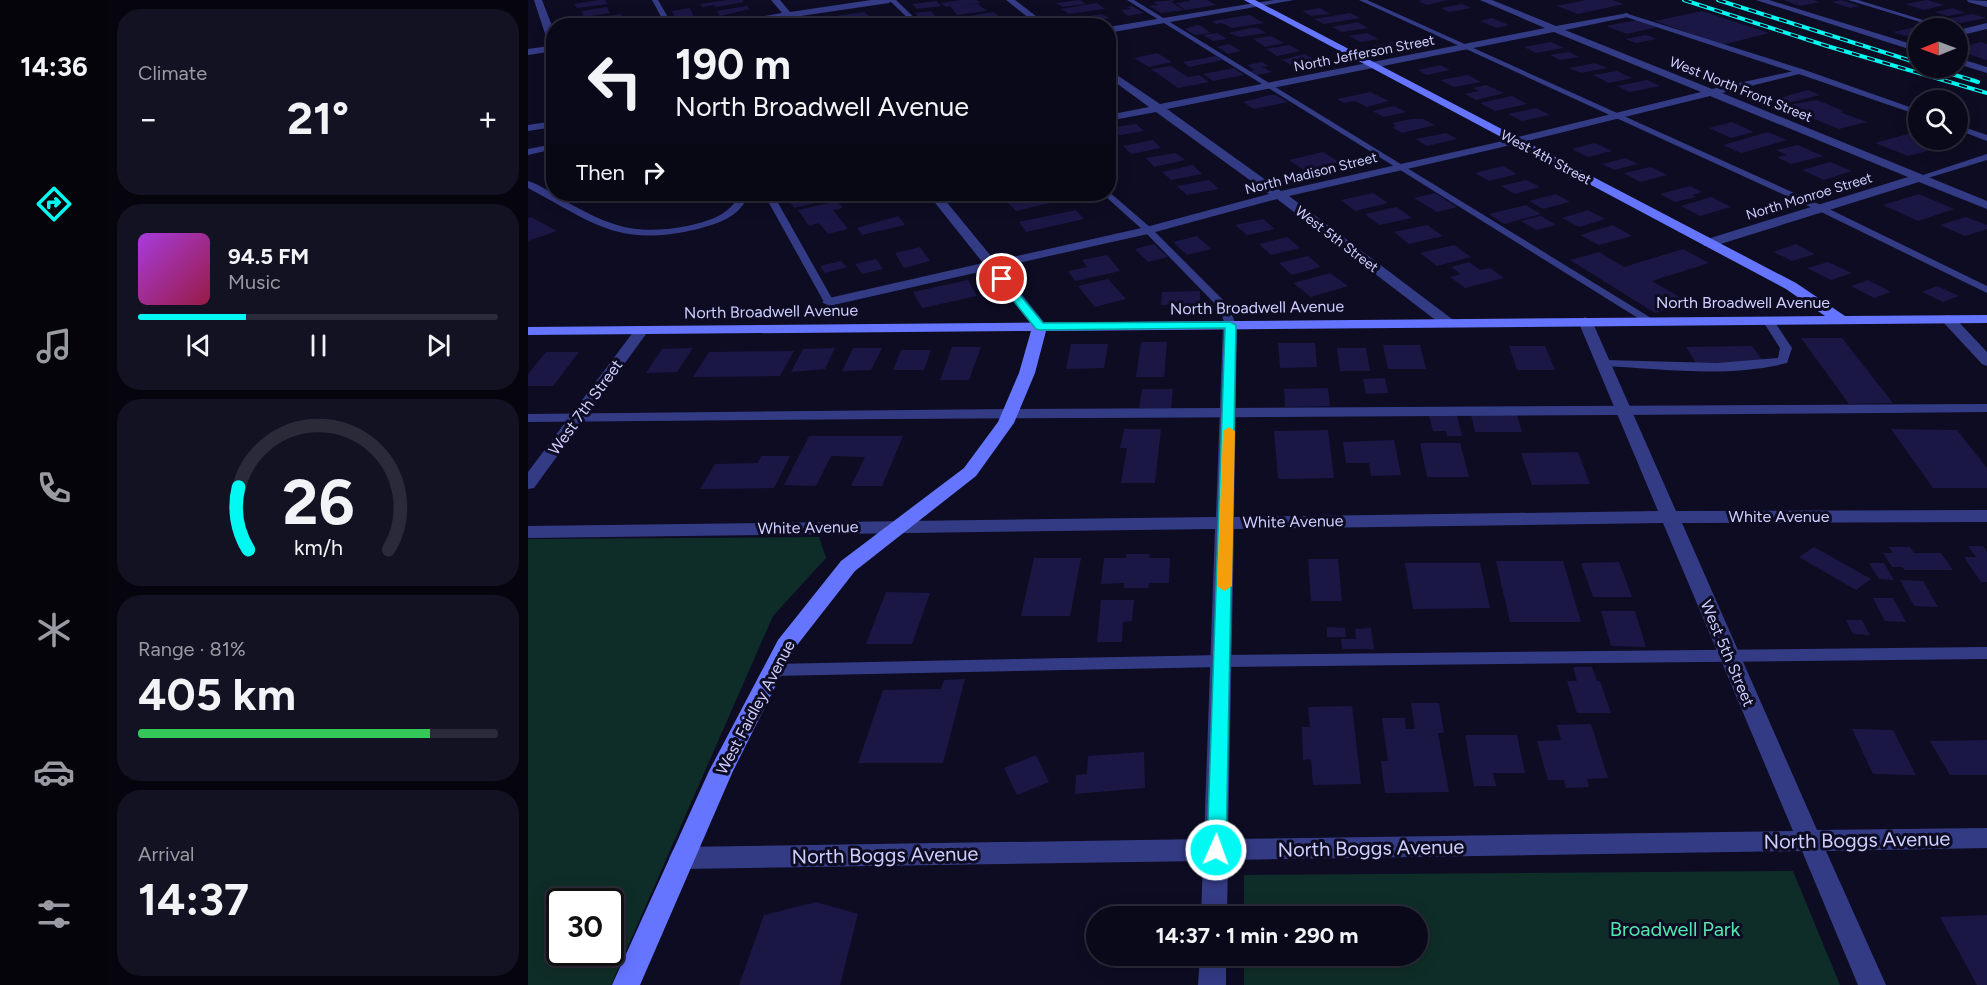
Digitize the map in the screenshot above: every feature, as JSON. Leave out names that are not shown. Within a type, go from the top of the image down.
[{"type":"main road","name":"West 4th Street","points":[[1253,3],[1791,286],[1841,320]]},
{"type":"main road","name":"North Broadwell Avenue","points":[[528,331],[1987,319]]},
{"type":"main road","name":"West Faidley Avenue","points":[[626,985],[721,771],[785,645],[848,566],[970,472],[1006,423],[1027,373],[1040,326]]},
{"type":"street","points":[[538,0],[546,24]]},
{"type":"street","points":[[776,0],[791,18]]},
{"type":"street","points":[[762,18],[890,0]]},
{"type":"street","points":[[1010,0],[1034,18]]},
{"type":"street","points":[[1116,29],[1253,3],[1290,0]]},
{"type":"street","name":"West North Front Street","points":[[1484,0],[1987,205]]},
{"type":"street","points":[[1760,0],[1908,44]]},
{"type":"street","points":[[1971,0],[1987,4]]},
{"type":"street","name":"North Jefferson Street","points":[[1116,116],[1625,15]]},
{"type":"street","points":[[1968,31],[1987,26]]},
{"type":"street","points":[[528,52],[546,49]]},
{"type":"street","points":[[1968,64],[1987,70]]},
{"type":"street","name":"North Madison Street","points":[[829,302],[1148,230],[1279,195],[1516,141],[1799,70]]},
{"type":"street","name":"West 5th Street","points":[[1116,78],[1279,195],[1448,322]]},
{"type":"street","points":[[528,128],[546,125]]},
{"type":"street","name":"North Monroe Street","points":[[1709,243],[1918,178]]},
{"type":"street","points":[[940,201],[1040,326]]},
{"type":"street","points":[[1948,319],[1987,361]]},
{"type":"street","name":"West 5th Street","points":[[1585,321],[1872,985]]},
{"type":"street","points":[[1214,906],[1230,412],[1230,325]]},
{"type":"street","name":"West 7th Street","points":[[528,484],[642,330]]},
{"type":"street","name":"White Avenue","points":[[528,532],[1670,517],[1987,516]]},
{"type":"street","name":"North Boggs Avenue","points":[[682,858],[1987,838]]},
{"type":"street","points":[[1212,985],[1213,966]]},
{"type":"lane","points":[[655,0],[665,18]]},
{"type":"lane","points":[[890,0],[911,18]]},
{"type":"lane","points":[[1130,0],[1650,321]]},
{"type":"lane","points":[[1362,0],[1820,208],[1987,290]]},
{"type":"lane","points":[[1851,0],[1912,18]]},
{"type":"lane","points":[[1625,15],[1799,70],[1908,110]]},
{"type":"lane","points":[[1968,131],[1987,138]]},
{"type":"lane","points":[[528,152],[546,148]]},
{"type":"lane","points":[[1918,178],[1987,157]]},
{"type":"lane","points":[[528,184],[546,193]]},
{"type":"lane","points":[[560,201],[612,228],[643,232],[685,229],[724,216],[736,209],[740,201]]},
{"type":"lane","points":[[772,201],[829,302]]},
{"type":"lane","points":[[1116,201],[1148,230],[1224,307],[1230,325]]},
{"type":"lane","points":[[1604,363],[1679,366],[1763,364],[1783,361],[1786,348],[1768,320]]},
{"type":"lane","points":[[528,418],[1987,408]]},
{"type":"lane","points":[[772,670],[1222,661],[1987,653]]},
{"type":"green space","points":[[819,537],[826,558],[773,616],[624,955],[624,888],[546,888],[546,966],[619,966],[611,985],[528,985],[528,539]]},
{"type":"green space","name":"Broadwell Park","points":[[1793,871],[1840,985],[1244,985],[1244,966],[1428,966],[1428,906],[1244,906],[1244,875]]},
{"type":"building","points":[[605,0],[608,4],[577,8],[574,4]]},
{"type":"building","points":[[728,0],[744,2],[716,7],[714,5],[702,7],[700,4]]},
{"type":"building","points":[[977,0],[980,3],[963,5],[978,4],[987,11],[957,15],[950,6],[946,7],[941,3]]},
{"type":"building","points":[[1080,0],[1086,4],[1063,7],[1056,3]]},
{"type":"building","points":[[1176,0],[1171,2],[1184,10],[1161,13],[1149,6],[1158,5],[1153,2]]},
{"type":"building","points":[[1189,0],[1207,0],[1216,5],[1185,10],[1176,3],[1191,1]]},
{"type":"building","points":[[1422,0],[1447,0],[1427,5],[1418,1]]},
{"type":"building","points":[[1586,0],[1612,0],[1624,4],[1578,14],[1557,6]]},
{"type":"building","points":[[1783,0],[1813,0],[1820,2],[1800,6]]},
{"type":"building","points":[[1841,0],[1860,6],[1850,8],[1832,2]]},
{"type":"building","points":[[1927,0],[1944,5],[1924,10],[1905,4]]},
{"type":"building","points":[[936,1],[941,6],[917,9],[912,4]]},
{"type":"building","points":[[1097,3],[1105,9],[1069,14],[1061,9]]},
{"type":"building","points":[[1462,4],[1471,8],[1449,12],[1441,8]]},
{"type":"building","points":[[747,6],[750,9],[720,16],[716,11]]},
{"type":"building","points":[[1132,6],[1144,13],[1128,16],[1121,10],[1131,9],[1127,7]]},
{"type":"building","points":[[607,7],[610,13],[584,17],[581,11]]},
{"type":"building","points":[[690,8],[694,17],[675,18],[672,11]]},
{"type":"building","points":[[1320,8],[1330,14],[1311,16],[1302,11]]},
{"type":"building","points":[[1952,8],[1965,13],[1948,16],[1935,12]]},
{"type":"building","points":[[931,11],[936,17],[919,18],[915,13]]},
{"type":"building","points":[[1702,11],[1769,33],[1722,45],[1655,21]]},
{"type":"building","points":[[864,12],[872,18],[830,18]]},
{"type":"building","points":[[993,12],[1000,17],[972,18],[969,16]]},
{"type":"building","points":[[1350,13],[1360,18],[1324,24],[1314,19]]},
{"type":"building","points":[[621,14],[624,18],[594,18]]},
{"type":"building","points":[[1102,14],[1109,18],[1074,18]]},
{"type":"building","points":[[1972,14],[1986,18],[1968,22],[1968,18],[1952,18]]},
{"type":"building","points":[[1249,15],[1264,23],[1232,28],[1212,21]]},
{"type":"building","points":[[1492,18],[1509,25],[1496,28],[1480,21]]},
{"type":"building","points":[[1637,20],[1658,27],[1627,34],[1606,26]]},
{"type":"building","points":[[1358,22],[1368,28],[1342,32],[1332,27]]},
{"type":"building","points":[[1197,25],[1211,33],[1195,35],[1185,29]]},
{"type":"building","points":[[1258,28],[1266,33],[1240,37],[1228,33]]},
{"type":"building","points":[[1908,28],[1908,35],[1893,32]]},
{"type":"building","points":[[1217,33],[1227,39],[1213,41],[1203,35]]},
{"type":"building","points":[[1367,33],[1379,39],[1361,42],[1349,36]]},
{"type":"building","points":[[1646,35],[1657,39],[1636,43],[1625,39]]},
{"type":"building","points":[[1271,36],[1284,43],[1265,47],[1253,39]]},
{"type":"building","points":[[1392,42],[1402,47],[1379,50],[1371,46]]},
{"type":"building","points":[[1551,42],[1564,48],[1536,53],[1524,47]]},
{"type":"building","points":[[1981,42],[1987,44],[1987,60],[1968,54],[1968,45]]},
{"type":"building","points":[[1229,44],[1241,51],[1228,54],[1217,47]]},
{"type":"building","points":[[1289,45],[1300,51],[1277,56],[1266,49]]},
{"type":"building","points":[[1569,52],[1579,57],[1560,60],[1550,55]]},
{"type":"building","points":[[1157,53],[1172,62],[1149,67],[1134,58]]},
{"type":"building","points":[[1305,54],[1315,60],[1291,65],[1282,60]]},
{"type":"building","points":[[1216,56],[1223,60],[1189,67],[1183,62]]},
{"type":"building","points":[[1262,62],[1268,66],[1262,67],[1272,72],[1257,75],[1250,71],[1255,70],[1247,65]]},
{"type":"building","points":[[1595,63],[1607,68],[1581,73],[1569,68]]},
{"type":"building","points":[[1440,65],[1450,70],[1427,75],[1418,70]]},
{"type":"building","points":[[1171,66],[1188,77],[1199,75],[1209,82],[1178,88],[1151,69]]},
{"type":"building","points":[[1234,68],[1244,75],[1213,81],[1203,74]]},
{"type":"building","points":[[1617,71],[1632,78],[1609,83],[1593,75]]},
{"type":"building","points":[[1468,75],[1481,82],[1454,87],[1440,80]]},
{"type":"building","points":[[1647,80],[1660,86],[1630,92],[1617,86]]},
{"type":"building","points":[[1486,85],[1504,93],[1476,100],[1465,94],[1479,91],[1473,88]]},
{"type":"building","points":[[1808,90],[1820,95],[1780,105],[1769,101]]},
{"type":"building","points":[[1370,92],[1389,101],[1367,107],[1355,101],[1344,103],[1337,99]]},
{"type":"building","points":[[1276,95],[1288,102],[1254,109],[1243,102]]},
{"type":"building","points":[[1512,96],[1527,104],[1495,111],[1480,103]]},
{"type":"building","points":[[1817,100],[1867,122],[1839,129],[1782,106]]},
{"type":"building","points":[[1394,106],[1406,112],[1384,117],[1372,111]]},
{"type":"building","points":[[1536,108],[1550,115],[1522,121],[1508,114]]},
{"type":"building","points":[[1423,119],[1435,125],[1402,133],[1392,127],[1396,126],[1392,123]]},
{"type":"building","points":[[1732,122],[1754,132],[1731,138],[1709,128]]},
{"type":"building","points":[[1136,124],[1144,131],[1116,136],[1116,127]]},
{"type":"building","points":[[1768,132],[1787,140],[1741,153],[1723,145]]},
{"type":"building","points":[[1446,133],[1457,139],[1427,146],[1416,139]]},
{"type":"building","points":[[1908,134],[1908,150],[1931,150],[1908,156],[1875,143]]},
{"type":"building","points":[[1153,140],[1161,148],[1131,154],[1123,146]]},
{"type":"building","points":[[1595,143],[1612,151],[1588,157],[1572,149]]},
{"type":"building","points":[[1798,145],[1823,156],[1791,164],[1777,157],[1787,155],[1776,150]]},
{"type":"building","points":[[1323,152],[1339,162],[1304,170],[1289,160]]},
{"type":"building","points":[[1176,153],[1185,160],[1154,167],[1146,158]]},
{"type":"building","points":[[1626,158],[1638,164],[1614,170],[1602,164]]},
{"type":"building","points":[[1830,162],[1852,171],[1824,180],[1802,170]]},
{"type":"building","points":[[1193,165],[1202,174],[1171,180],[1162,172]]},
{"type":"building","points":[[1503,166],[1517,174],[1489,181],[1475,173]]},
{"type":"building","points":[[1651,167],[1667,175],[1640,182],[1624,173]]},
{"type":"building","points":[[1209,180],[1219,189],[1187,195],[1177,186]]},
{"type":"building","points":[[1526,180],[1540,187],[1515,194],[1501,186]]},
{"type":"building","points":[[1690,186],[1702,192],[1692,195],[1696,197],[1675,202],[1660,194]]},
{"type":"building","points":[[1373,193],[1388,203],[1355,211],[1341,200]]},
{"type":"building","points":[[1435,193],[1457,207],[1437,212],[1414,198]]},
{"type":"building","points":[[1556,194],[1570,202],[1543,209],[1529,201]]},
{"type":"building","points":[[1919,194],[1954,209],[1918,221],[1883,205]]},
{"type":"building","points":[[1711,197],[1731,207],[1700,216],[1681,206]]},
{"type":"building","points":[[789,201],[825,201],[794,208]]},
{"type":"building","points":[[837,201],[843,208],[833,210],[848,229],[828,234],[819,223],[809,226],[798,210]]},
{"type":"building","points":[[1048,201],[1050,203],[1016,211],[1007,202]]},
{"type":"building","points":[[1526,205],[1541,214],[1504,224],[1489,214]]},
{"type":"building","points":[[1397,207],[1412,218],[1379,225],[1365,214]]},
{"type":"building","points":[[1076,210],[1084,219],[1026,232],[1019,222]]},
{"type":"building","points":[[1588,210],[1605,219],[1579,227],[1562,218]]},
{"type":"building","points":[[898,216],[905,225],[862,235],[857,228]]},
{"type":"building","points":[[1541,216],[1556,225],[1536,230],[1521,221]]},
{"type":"building","points":[[531,217],[557,231],[528,241],[528,218]]},
{"type":"building","points":[[1966,217],[1987,225],[1987,229],[1965,236],[1940,225]]},
{"type":"building","points":[[1263,219],[1275,229],[1247,235],[1235,225]]},
{"type":"building","points":[[1427,225],[1443,236],[1409,244],[1394,232]]},
{"type":"building","points":[[1613,225],[1632,236],[1599,245],[1580,235]]},
{"type":"building","points":[[1197,236],[1211,249],[1187,255],[1173,242]]},
{"type":"building","points":[[1287,237],[1300,248],[1271,255],[1259,244]]},
{"type":"building","points":[[1154,244],[1168,257],[1148,262],[1135,249]]},
{"type":"building","points":[[1796,244],[1815,254],[1792,261],[1773,252]]},
{"type":"building","points":[[1454,245],[1471,257],[1437,266],[1420,253]]},
{"type":"building","points":[[920,247],[930,261],[904,268],[895,253]]},
{"type":"building","points":[[1683,249],[1709,263],[1652,281],[1688,302],[1655,313],[1570,260],[1599,252],[1624,267]]},
{"type":"building","points":[[1107,255],[1120,271],[1075,281],[1068,271],[1087,267],[1082,260]]},
{"type":"building","points":[[1308,256],[1321,267],[1292,275],[1279,263]]},
{"type":"building","points":[[876,259],[883,269],[862,274],[855,264]]},
{"type":"building","points":[[841,261],[847,267],[825,273],[820,266]]},
{"type":"building","points":[[1469,262],[1480,270],[1490,268],[1504,278],[1465,288],[1450,277],[1461,274],[1451,267]]},
{"type":"building","points":[[1828,262],[1852,273],[1831,280],[1807,268]]},
{"type":"building","points":[[1330,273],[1348,286],[1311,297],[1293,283]]},
{"type":"building","points":[[1108,279],[1126,299],[1095,307],[1078,286]]},
{"type":"building","points":[[968,280],[977,296],[922,308],[913,292]]},
{"type":"building","points":[[1868,280],[1891,292],[1874,298],[1851,286]]},
{"type":"building","points":[[1937,286],[1959,296],[1943,302],[1922,292]]},
{"type":"building","points":[[1200,291],[1200,304],[1161,305],[1162,292]]},
{"type":"building","points":[[1801,338],[1842,338],[1893,403],[1849,404]]},
{"type":"building","points":[[1141,342],[1167,342],[1164,377],[1136,377]]},
{"type":"building","points":[[1278,343],[1315,343],[1317,367],[1280,368]]},
{"type":"building","points":[[1071,344],[1108,344],[1104,368],[1066,369]]},
{"type":"building","points":[[1383,345],[1420,345],[1426,369],[1388,369]]},
{"type":"building","points":[[1509,346],[1545,346],[1555,370],[1517,370]]},
{"type":"building","points":[[1752,346],[1764,362],[1696,363],[1686,347]]},
{"type":"building","points":[[952,347],[981,347],[969,380],[940,380]]},
{"type":"building","points":[[693,348],[677,372],[646,373],[662,349]]},
{"type":"building","points":[[835,348],[825,369],[791,372],[803,349]]},
{"type":"building","points":[[853,348],[882,348],[871,370],[842,371]]},
{"type":"building","points":[[1337,348],[1366,348],[1370,371],[1340,371]]},
{"type":"building","points":[[901,350],[931,350],[924,370],[893,370]]},
{"type":"building","points":[[794,351],[780,376],[693,377],[709,352]]},
{"type":"building","points":[[546,352],[579,352],[553,386],[528,386],[528,374]]},
{"type":"building","points":[[1385,378],[1388,393],[1366,394],[1363,379]]},
{"type":"building","points":[[1328,388],[1330,406],[1285,407],[1284,389]]},
{"type":"building","points":[[1142,389],[1173,389],[1171,408],[1139,408]]},
{"type":"building","points":[[1429,415],[1457,415],[1462,436],[1447,436],[1446,431],[1433,431]]},
{"type":"building","points":[[1471,415],[1517,415],[1522,432],[1475,432]]},
{"type":"building","points":[[1124,429],[1161,429],[1155,483],[1121,483],[1127,448],[1120,448]]},
{"type":"building","points":[[1891,429],[1957,430],[1987,468],[1987,488],[1933,488]]},
{"type":"building","points":[[1328,430],[1334,478],[1278,479],[1274,431]]},
{"type":"building","points":[[809,436],[903,436],[882,486],[851,486],[865,457],[831,456],[816,486],[784,485]]},
{"type":"building","points":[[1394,440],[1401,475],[1371,476],[1369,463],[1346,463],[1343,442]]},
{"type":"building","points":[[1420,443],[1460,443],[1469,477],[1427,477]]},
{"type":"building","points":[[1578,452],[1590,484],[1532,485],[1521,453]]},
{"type":"building","points":[[761,456],[790,456],[774,488],[700,489],[715,464],[758,463]]},
{"type":"building","points":[[1968,546],[1983,546],[1987,552],[1987,582],[1981,582],[1964,557],[1976,557]]},
{"type":"building","points":[[1814,547],[1871,579],[1856,590],[1799,557]]},
{"type":"building","points":[[1889,547],[1910,547],[1914,553],[1941,553],[1953,570],[1905,570],[1902,567],[1892,567],[1883,553],[1893,553]]},
{"type":"building","points":[[1126,554],[1150,554],[1149,558],[1170,558],[1169,583],[1149,583],[1148,588],[1124,588],[1124,583],[1101,584],[1104,558],[1126,558]]},
{"type":"building","points":[[1034,558],[1081,558],[1070,616],[1021,616]]},
{"type":"building","points":[[1308,559],[1338,559],[1342,601],[1311,601]]},
{"type":"building","points":[[1496,561],[1563,561],[1581,622],[1510,622]]},
{"type":"building","points":[[1619,562],[1632,597],[1593,597],[1581,563]]},
{"type":"building","points":[[1405,563],[1480,563],[1490,608],[1413,609]]},
{"type":"building","points":[[1869,563],[1884,563],[1894,580],[1879,579]]},
{"type":"building","points":[[1900,580],[1923,581],[1938,607],[1914,606]]},
{"type":"building","points":[[886,592],[930,593],[912,644],[866,644]]},
{"type":"building","points":[[1873,598],[1893,598],[1906,622],[1885,621]]},
{"type":"building","points":[[1101,600],[1134,600],[1132,621],[1123,622],[1122,642],[1097,642]]},
{"type":"building","points":[[1601,611],[1635,611],[1646,647],[1611,646]]},
{"type":"building","points":[[1846,620],[1862,620],[1870,635],[1853,634]]},
{"type":"building","points":[[1327,627],[1345,628],[1346,637],[1327,637]]},
{"type":"building","points":[[1371,628],[1374,649],[1342,649],[1341,639],[1356,639],[1355,629]]},
{"type":"building","points":[[1573,667],[1592,667],[1597,681],[1600,681],[1611,713],[1577,713],[1567,681],[1577,681]]},
{"type":"building","points":[[965,679],[943,763],[858,763],[883,690],[941,689],[944,680]]},
{"type":"building","points":[[1411,703],[1439,703],[1444,733],[1438,733],[1449,792],[1385,793],[1381,761],[1388,761],[1382,718],[1405,718],[1406,729],[1415,729]]},
{"type":"building","points":[[1352,706],[1361,784],[1313,785],[1311,759],[1303,760],[1302,727],[1310,727],[1308,707]]},
{"type":"building","points":[[1591,724],[1608,778],[1587,779],[1589,787],[1566,788],[1564,780],[1548,780],[1537,741],[1561,740],[1557,725]]},
{"type":"building","points":[[1852,729],[1893,730],[1916,775],[1873,774]]},
{"type":"building","points":[[1465,735],[1517,735],[1525,773],[1493,773],[1496,786],[1474,786]]},
{"type":"building","points":[[1987,740],[1987,775],[1950,775],[1930,741]]},
{"type":"building","points":[[1144,752],[1145,788],[1075,794],[1076,775],[1087,774],[1088,756]]},
{"type":"building","points":[[1036,755],[1049,782],[1017,795],[1004,768]]},
{"type":"building","points":[[816,902],[858,914],[840,985],[739,985],[764,915]]},
{"type":"building","points":[[1987,915],[1987,985],[1977,985],[1940,917]]},
{"type":"railway","points":[[1684,0],[1827,46],[1987,93]]},
{"type":"railway","points":[[1718,0],[1908,60]]},
{"type":"railway","points":[[1965,78],[1978,82]]},
{"type":"slow traffic","points":[[1224,586],[1229,431]]},
{"type":"route","points":[[1002,279],[1040,326],[1230,325],[1230,412],[1216,850]]}]
